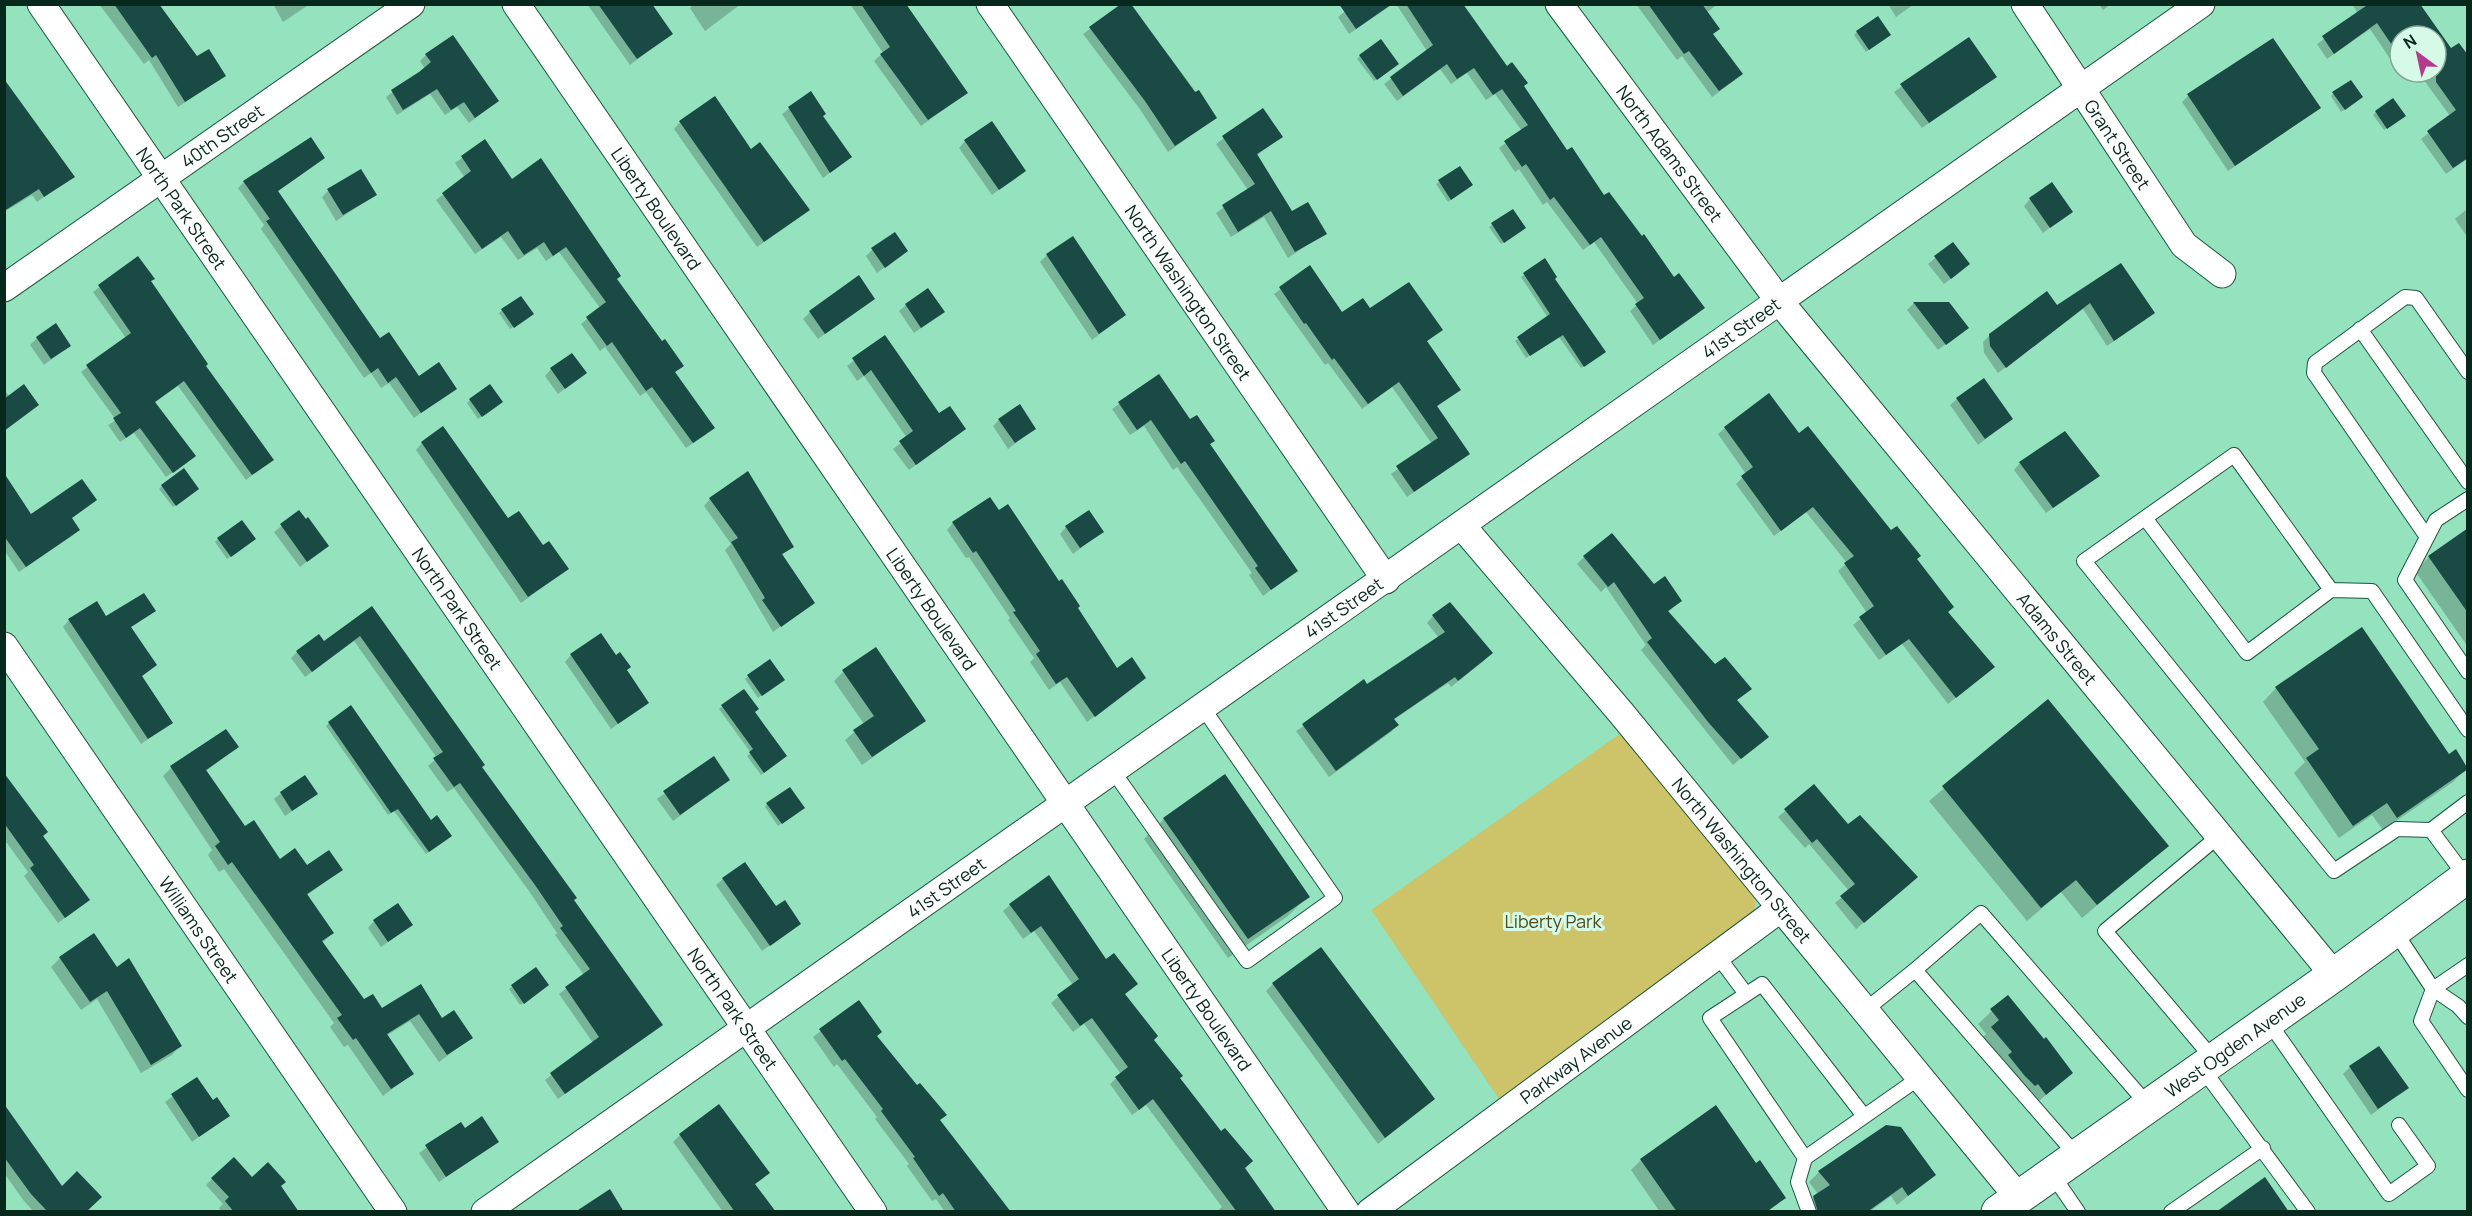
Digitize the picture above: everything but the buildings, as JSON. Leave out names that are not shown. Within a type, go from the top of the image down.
[{"type":"main road","name":"West Ogden Avenue","points":[[2008,1204],[2334,975],[2467,876]]},
{"type":"street","name":"North Park Street","points":[[41,4],[873,1212]]},
{"type":"street","name":"40th Street","points":[[4,288],[162,180],[411,4]]},
{"type":"street","name":"Liberty Boulevard","points":[[516,4],[1346,1212]]},
{"type":"street","name":"North Washington Street","points":[[990,4],[1386,580]]},
{"type":"street","name":"North Adams Street","points":[[1559,4],[1780,302]]},
{"type":"street","name":"Grant Street","points":[[2025,4],[2184,245],[2222,274]]},
{"type":"street","name":"41st Street","points":[[485,1212],[2083,90],[2201,4]]},
{"type":"street","name":"Adams Street","points":[[1780,302],[2334,975]]},
{"type":"street","name":"North Washington Street","points":[[1462,526],[1622,714],[1919,1078],[2008,1204]]},
{"type":"street","name":"Williams Street","points":[[4,646],[393,1212]]},
{"type":"street","name":"Parkway Avenue","points":[[1370,1212],[1781,908]]},
{"type":"lane","points":[[2427,537],[2314,373],[2315,363],[2405,297],[2416,298],[2468,372]]},
{"type":"lane","points":[[2360,329],[2468,482]]},
{"type":"lane","points":[[2331,590],[2234,455],[2084,561],[2334,871],[2397,829],[2431,830],[2468,802]]},
{"type":"lane","points":[[2468,499],[2436,520],[2405,580],[2468,672]]},
{"type":"lane","points":[[2145,518],[2247,653],[2331,590],[2372,591],[2468,730]]},
{"type":"lane","points":[[1113,771],[1247,961],[1335,898],[1203,708]]},
{"type":"lane","points":[[2431,830],[2467,876]]},
{"type":"lane","points":[[2220,835],[2105,931],[2208,1064],[2308,1212]]},
{"type":"lane","points":[[1864,1011],[1981,913],[2148,1106]]},
{"type":"lane","points":[[2394,930],[2433,989],[2458,1006],[2468,1017]]},
{"type":"lane","points":[[1717,955],[1746,994]]},
{"type":"lane","points":[[2466,1084],[2421,1021],[2433,989],[2468,965]]},
{"type":"lane","points":[[1915,970],[2064,1165],[2078,1212]]},
{"type":"lane","points":[[1805,1158],[1710,1017],[1762,984],[1864,1116]]},
{"type":"lane","points":[[2268,1021],[2389,1194],[2428,1166],[2399,1125]]},
{"type":"lane","points":[[1809,1212],[1798,1182],[1805,1158],[1919,1078]]},
{"type":"lane","points":[[2170,1212],[2263,1148]]},
{"type":"green space","name":"Liberty Park","points":[[1621,733],[1752,891],[1755,900],[1754,911],[1747,923],[1499,1099],[1371,910]]}]
